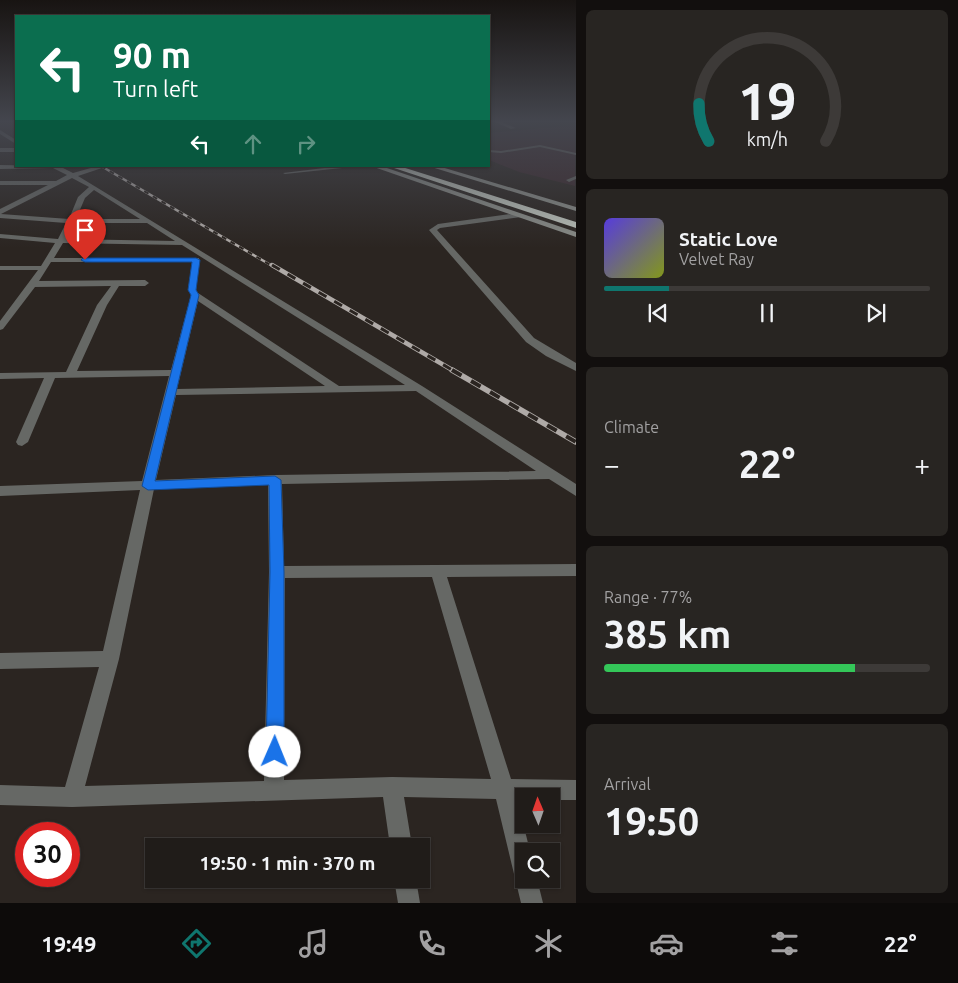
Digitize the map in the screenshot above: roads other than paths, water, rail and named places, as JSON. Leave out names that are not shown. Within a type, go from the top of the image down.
[{"type":"highway","points":[[394,167],[576,225]]},
{"type":"highway","points":[[421,167],[576,214]]},
{"type":"main road","points":[[377,167],[576,235]]},
{"type":"main road","points":[[434,167],[576,209]]},
{"type":"street","points":[[0,167],[15,167]]},
{"type":"street","points":[[55,167],[94,187],[418,388],[576,491]]},
{"type":"street","points":[[0,214],[58,182],[102,167]]},
{"type":"street","points":[[0,183],[58,182]]},
{"type":"street","points":[[0,327],[46,264],[71,221],[83,194],[94,187]]},
{"type":"street","points":[[0,203],[18,203]]},
{"type":"street","points":[[0,214],[71,221],[146,221]]},
{"type":"street","points":[[518,215],[438,226],[433,230],[530,340],[550,354],[576,368]]},
{"type":"street","points":[[0,236],[60,241],[180,242]]},
{"type":"street","points":[[0,268],[46,264],[196,260],[192,290],[195,295],[338,390]]},
{"type":"street","points":[[70,375],[102,305],[117,283]]},
{"type":"street","points":[[33,284],[145,283]]},
{"type":"street","points":[[72,797],[110,659],[148,486],[195,295]]},
{"type":"street","points":[[0,376],[177,373]]},
{"type":"street","points":[[22,442],[51,375]]},
{"type":"street","points":[[172,392],[418,388]]},
{"type":"street","points":[[0,491],[275,480],[550,475]]},
{"type":"street","points":[[274,792],[277,572],[275,480]]},
{"type":"street","points":[[277,572],[576,570]]},
{"type":"street","points":[[438,571],[504,789],[517,843]]},
{"type":"street","points":[[0,661],[110,659]]},
{"type":"street","points":[[392,787],[400,838]]},
{"type":"street","points":[[0,795],[72,797],[392,787],[576,790]]},
{"type":"street","points":[[406,888],[409,903]]},
{"type":"street","points":[[528,888],[532,903]]},
{"type":"lane","points":[[284,173],[348,167]]},
{"type":"lane","points":[[569,180],[576,177]]},
{"type":"railway","points":[[103,167],[274,267]]},
{"type":"railway","points":[[272,265],[454,371]]},
{"type":"railway","points":[[452,370],[576,442]]}]
